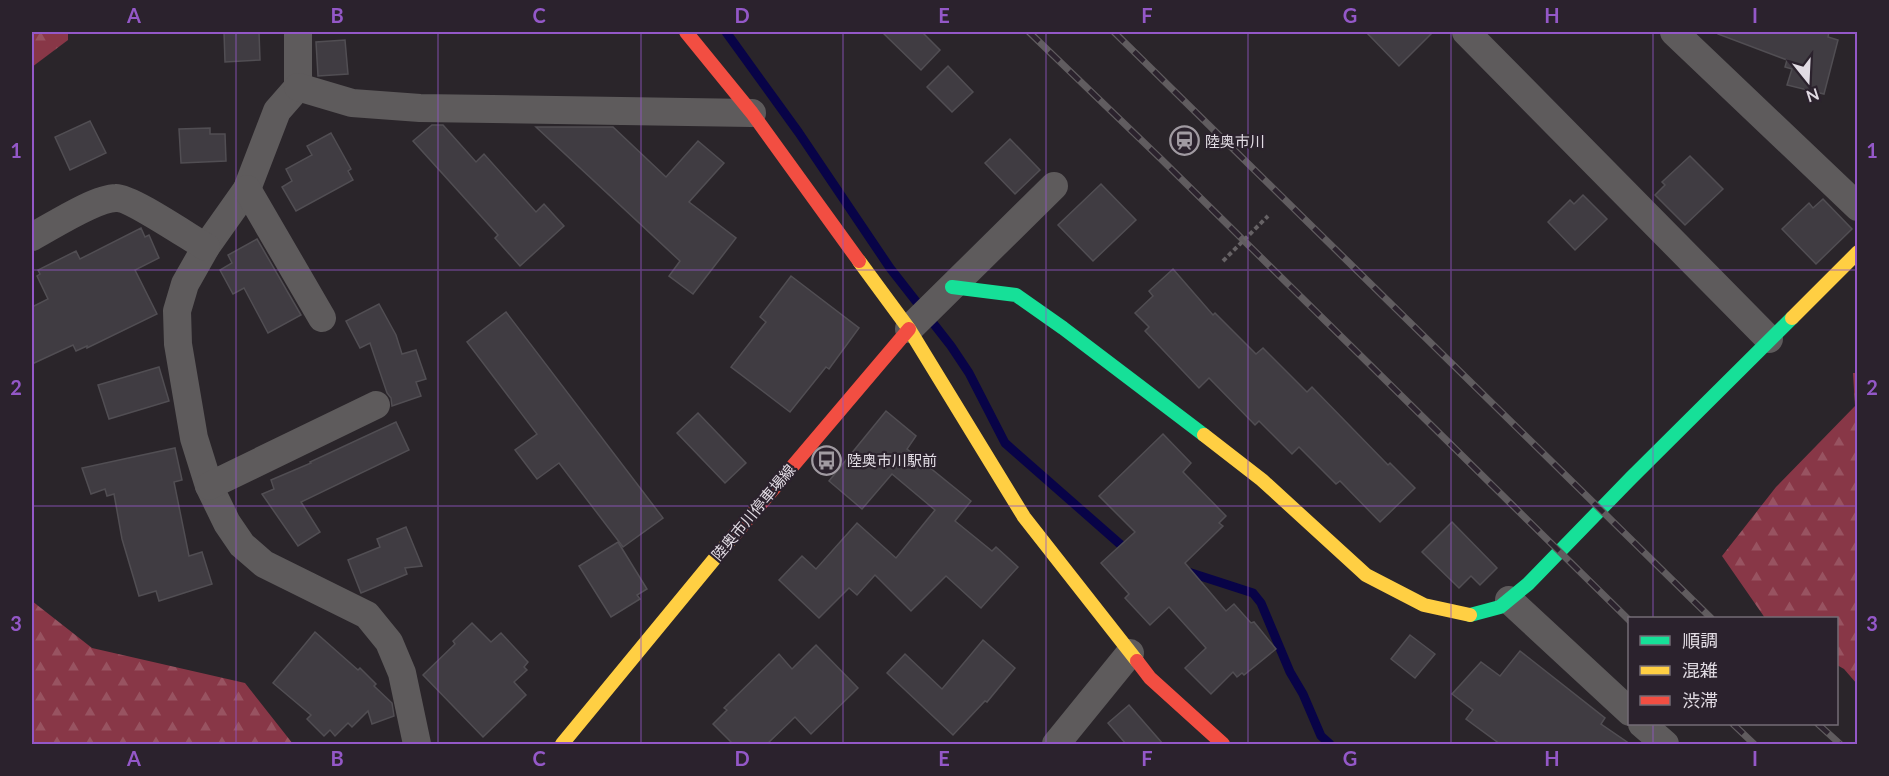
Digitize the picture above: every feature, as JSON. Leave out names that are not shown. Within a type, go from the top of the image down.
[{"type":"street","points":[[298,32],[298,87],[277,111],[247,189],[206,247],[185,284],[177,311],[178,344],[194,438],[209,486],[227,523],[243,545],[264,564],[367,615],[389,642],[402,674],[417,744]]},
{"type":"street","points":[[686,32],[752,113],[909,329],[1024,517],[1150,678],[1223,744]]},
{"type":"street","points":[[1466,32],[1769,339]]},
{"type":"street","points":[[1674,32],[1857,207]]},
{"type":"street","points":[[298,87],[351,104],[420,108],[752,113]]},
{"type":"street","name":"陸奥市川停車場線","points":[[562,744],[711,562],[883,358],[909,329],[1054,186]]},
{"type":"street","points":[[247,189],[322,318]]},
{"type":"street","points":[[32,237],[95,203],[117,197],[132,202],[206,247]]},
{"type":"street","points":[[952,287],[1016,295],[1063,328],[1262,480],[1366,575],[1424,606],[1472,615],[1500,607],[1528,584],[1857,252]]},
{"type":"street","points":[[209,486],[376,405]]},
{"type":"street","points":[[1509,600],[1628,711]]},
{"type":"street","points":[[1056,744],[1130,653]]},
{"type":"street","points":[[1644,725],[1665,744]]},
{"type":"path","points":[[1223,261],[1268,216]]},
{"type":"green space","points":[[32,32],[68,32],[68,40],[32,67]]},
{"type":"green space","points":[[1853,373],[1857,373],[1857,684],[1838,666],[1838,617],[1764,617],[1722,556],[1776,487],[1855,406]]},
{"type":"green space","points":[[32,601],[92,648],[245,683],[293,744],[32,744]]},
{"type":"building","points":[[224,32],[259,32],[260,60],[225,62]]},
{"type":"building","points":[[882,32],[922,32],[940,50],[921,70]]},
{"type":"building","points":[[1366,32],[1433,32],[1399,66]]},
{"type":"building","points":[[1718,32],[1829,32],[1828,37],[1838,40],[1824,94],[1787,85],[1792,69],[1785,67],[1787,60],[1718,34]]},
{"type":"building","points":[[345,40],[348,74],[318,76],[316,42]]},
{"type":"building","points":[[948,66],[973,92],[952,112],[927,87]]},
{"type":"building","points":[[90,121],[106,153],[70,170],[55,137]]},
{"type":"building","points":[[432,125],[443,125],[476,162],[484,154],[536,212],[544,204],[564,226],[520,266],[495,238],[498,235],[413,141]]},
{"type":"building","points":[[536,127],[613,127],[666,177],[698,141],[724,163],[689,202],[736,238],[693,294],[669,276],[680,261]]},
{"type":"building","points":[[210,128],[210,134],[225,134],[226,161],[181,163],[179,129]]},
{"type":"building","points":[[331,133],[351,169],[348,171],[353,180],[296,211],[282,187],[292,181],[286,169],[312,155],[307,146]]},
{"type":"building","points":[[1010,139],[1040,170],[1015,194],[985,163]]},
{"type":"building","points":[[1690,156],[1723,189],[1685,225],[1655,195],[1665,185],[1662,182]]},
{"type":"building","points":[[1101,184],[1136,220],[1093,261],[1058,225]]},
{"type":"building","points":[[1583,195],[1607,219],[1575,250],[1548,222],[1570,200],[1574,204]]},
{"type":"building","points":[[1823,199],[1852,229],[1816,264],[1782,229],[1809,203],[1813,208]]},
{"type":"building","points":[[141,228],[145,237],[149,235],[159,258],[135,270],[157,314],[87,348],[87,346],[76,351],[73,345],[32,364],[32,307],[48,299],[37,276],[40,274],[38,270],[76,251],[80,259]]},
{"type":"building","points":[[257,239],[301,315],[268,333],[244,288],[233,294],[220,270],[232,263],[228,255]]},
{"type":"building","points":[[1173,269],[1213,315],[1215,313],[1256,354],[1263,348],[1307,392],[1312,387],[1388,465],[1390,463],[1415,488],[1380,522],[1340,481],[1336,484],[1299,447],[1292,454],[1259,421],[1255,425],[1209,378],[1199,388],[1145,331],[1149,327],[1135,313],[1153,296],[1149,291]]},
{"type":"building","points":[[791,276],[859,328],[829,369],[826,367],[790,412],[731,367],[766,322],[760,317]]},
{"type":"building","points":[[379,304],[396,335],[402,354],[416,350],[426,379],[416,382],[421,396],[392,406],[370,343],[360,348],[346,321]]},
{"type":"building","points":[[506,312],[663,518],[623,547],[559,463],[537,479],[515,450],[537,434],[467,342]]},
{"type":"building","points":[[159,367],[169,401],[109,419],[98,385]]},
{"type":"building","points":[[886,411],[916,436],[907,449],[971,501],[955,521],[992,551],[996,547],[1018,567],[981,608],[946,576],[911,611],[875,575],[857,595],[849,588],[819,618],[779,580],[802,556],[816,569],[857,523],[896,558],[935,510],[892,474],[862,509],[829,481]]},
{"type":"building","points":[[698,413],[746,463],[725,483],[677,433]]},
{"type":"building","points":[[396,422],[409,450],[301,502],[320,532],[298,546],[262,494],[274,489],[271,480]]},
{"type":"building","points":[[1163,434],[1191,463],[1183,472],[1226,516],[1219,523],[1223,526],[1185,563],[1226,611],[1234,604],[1251,623],[1254,622],[1276,649],[1244,675],[1242,673],[1237,677],[1233,672],[1211,694],[1185,668],[1206,648],[1169,607],[1150,625],[1125,598],[1129,594],[1101,563],[1135,532],[1099,496]]},
{"type":"building","points":[[175,448],[182,480],[174,482],[189,556],[202,552],[212,584],[159,601],[156,591],[139,596],[122,539],[114,494],[107,496],[105,489],[91,494],[82,468]]},
{"type":"building","points":[[1452,522],[1497,568],[1480,585],[1471,576],[1459,588],[1422,552]]},
{"type":"building","points":[[406,527],[422,566],[405,568],[407,574],[361,593],[348,560],[380,547],[377,539]]},
{"type":"building","points":[[618,542],[647,589],[637,595],[640,599],[611,617],[579,566]]},
{"type":"building","points":[[472,623],[491,642],[501,633],[528,662],[524,667],[527,670],[514,682],[526,695],[483,737],[423,675],[455,644],[453,641]]},
{"type":"building","points":[[315,632],[376,684],[374,686],[392,703],[394,716],[372,724],[368,711],[352,727],[348,723],[335,736],[330,730],[324,736],[307,719],[311,715],[273,683]]},
{"type":"building","points":[[1410,635],[1435,654],[1415,678],[1391,659]]},
{"type":"building","points":[[983,640],[1015,668],[987,702],[985,701],[953,735],[887,673],[905,654],[942,689]]},
{"type":"building","points":[[816,645],[858,688],[811,734],[795,717],[767,744],[733,744],[713,724],[727,710],[724,708],[779,654],[792,669]]},
{"type":"building","points":[[1520,651],[1605,718],[1601,724],[1630,744],[1500,744],[1466,719],[1473,710],[1452,694],[1481,662],[1500,676]]},
{"type":"building","points":[[1129,705],[1163,744],[1126,744],[1108,723]]},
{"type":"waterway","points":[[726,32],[799,133],[890,268],[951,346],[969,373],[1005,443],[1129,552]]},
{"type":"waterway","points":[[1182,570],[1253,593],[1261,603],[1290,672],[1303,694],[1321,736],[1330,744]]},
{"type":"railway","points":[[1029,32],[1628,619]]},
{"type":"railway","points":[[1114,32],[1710,617]]},
{"type":"railway","points":[[1734,725],[1754,744]]},
{"type":"railway","points":[[1819,725],[1840,744]]},
{"type":"traffic: fast","points":[[952,287],[1016,295],[1204,435]]},
{"type":"traffic: fast","points":[[1470,615],[1500,607],[1528,584],[1792,318]]},
{"type":"traffic: slow","points":[[1792,318],[1858,252]]},
{"type":"traffic: slow","points":[[859,261],[909,329],[1024,517],[1137,661]]},
{"type":"traffic: slow","points":[[1204,435],[1262,480],[1366,575],[1424,605],[1470,615]]},
{"type":"traffic: slow","points":[[562,744],[730,540]]},
{"type":"traffic: jam","points":[[686,32],[752,113],[859,261]]},
{"type":"traffic: jam","points":[[730,540],[909,329]]},
{"type":"traffic: jam","points":[[1137,661],[1150,678],[1223,744]]},
{"type":"place","name":"陸奥市川","points":[[1184,141]]},
{"type":"place","name":"陸奥市川駅前","points":[[826,460]]}]
